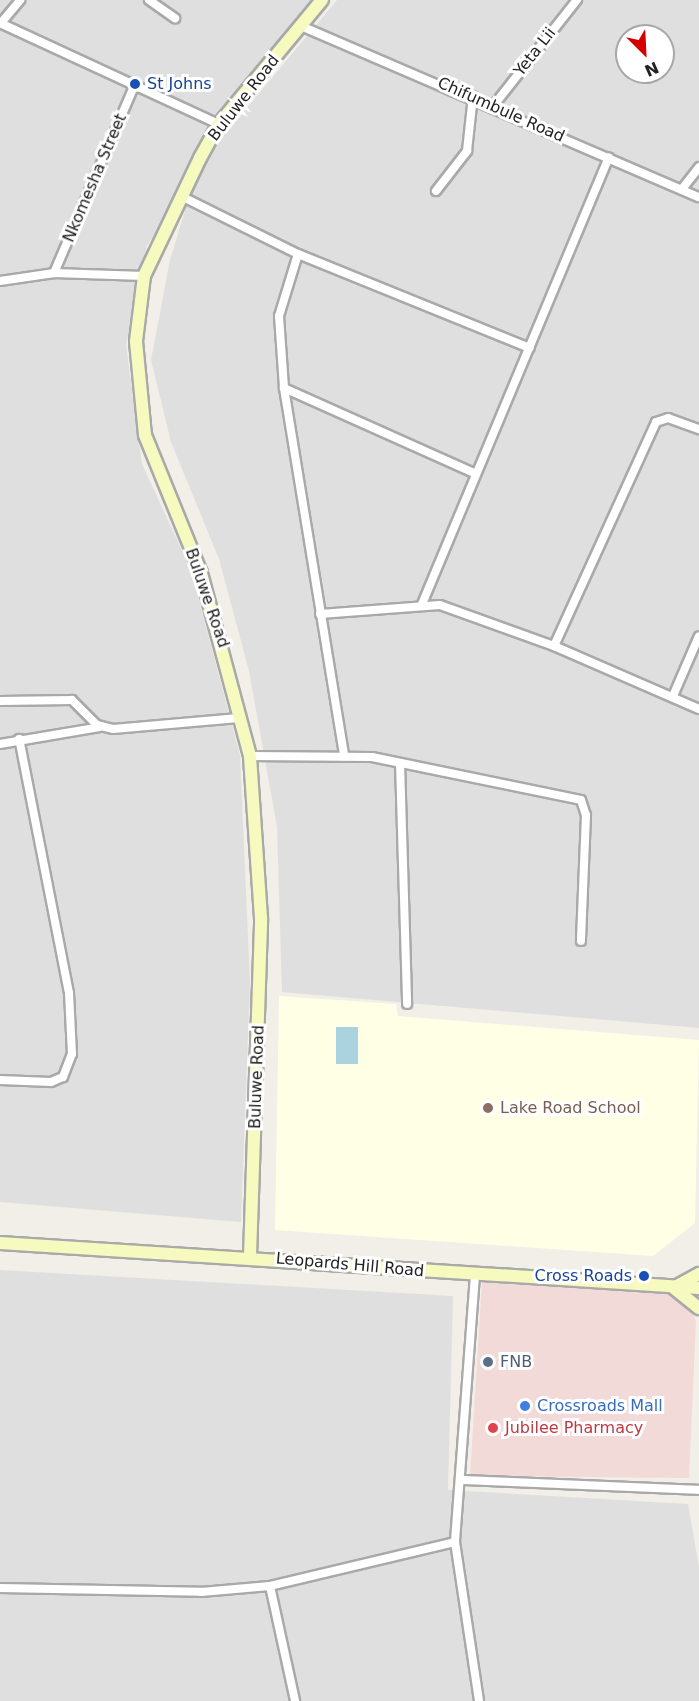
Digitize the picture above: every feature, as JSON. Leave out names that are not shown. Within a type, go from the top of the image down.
[{"type":"street","points":[[20,0],[0,23],[219,124]]},
{"type":"street","points":[[149,0],[175,18]]},
{"type":"street","name":"Buluwe Road","points":[[250,1256],[261,918],[250,756],[239,718],[228,658],[201,573],[156,465],[139,408],[136,340],[144,276],[181,196],[219,124],[322,0]]},
{"type":"street","name":"Yeta Lii","points":[[494,105],[577,0]]},
{"type":"street","name":"Chifumbule Road","points":[[301,26],[494,105],[699,197]]},
{"type":"street","name":"Nkomesha Street","points":[[54,273],[135,84]]},
{"type":"street","points":[[436,191],[467,151],[473,96]]},
{"type":"street","points":[[422,604],[609,158]]},
{"type":"street","points":[[682,189],[699,167]]},
{"type":"street","points":[[181,196],[298,254],[530,348]]},
{"type":"street","points":[[298,254],[280,308],[284,388],[344,756]]},
{"type":"street","points":[[0,281],[54,273],[144,276]]},
{"type":"street","points":[[284,388],[476,474]]},
{"type":"street","points":[[554,646],[656,423],[668,418],[699,429]]},
{"type":"street","points":[[320,614],[422,604],[440,605],[554,646],[699,709]]},
{"type":"street","points":[[673,696],[699,636]]},
{"type":"street","points":[[0,700],[72,700],[100,727]]},
{"type":"street","points":[[0,744],[100,727],[148,728],[239,718]]},
{"type":"street","points":[[0,1080],[51,1082],[63,1077],[72,1054],[69,993],[19,739]]},
{"type":"street","points":[[250,756],[344,756],[400,763],[581,800],[586,815],[581,941]]},
{"type":"street","points":[[400,763],[407,1004]]},
{"type":"street","name":"Leopards Hill Road","points":[[0,1243],[250,1256],[475,1275],[699,1288]]},
{"type":"street","points":[[699,1274],[673,1287],[699,1308]]},
{"type":"street","points":[[475,1275],[462,1480],[455,1542],[479,1701]]},
{"type":"street","points":[[462,1480],[699,1490]]},
{"type":"street","points":[[0,1588],[201,1592],[270,1586],[455,1542]]},
{"type":"street","points":[[270,1586],[295,1701]]},
{"type":"shaded area","points":[[0,0],[311,0],[246,82],[147,246],[126,345],[142,464],[191,570],[240,755],[250,983],[241,1222],[0,1202]]},
{"type":"shaded area","points":[[337,0],[699,0],[699,1028],[282,992],[277,827],[249,671],[219,559],[171,442],[151,360],[170,260],[193,184],[220,140]]},
{"type":"shaded area","name":"Lake Road School","points":[[279,996],[396,1004],[398,1016],[699,1040],[695,1223],[653,1256],[275,1230]]},
{"type":"shaded area","points":[[0,1270],[453,1296],[448,1490],[688,1504],[699,1567],[699,1701],[0,1701]]},
{"type":"shaded area","points":[[482,1281],[680,1293],[696,1321],[689,1478],[470,1476]]},
{"type":"water","points":[[336,1027],[358,1027],[358,1064],[336,1064]]},
{"type":"place","name":"St Johns","points":[[135,84]]},
{"type":"place","name":"Lake Road School","points":[[488,1108]]},
{"type":"place","name":"Cross Roads","points":[[644,1276]]},
{"type":"place","name":"FNB","points":[[488,1362]]},
{"type":"place","name":"Crossroads Mall","points":[[525,1406]]},
{"type":"place","name":"Jubilee Pharmacy","points":[[493,1428]]}]
